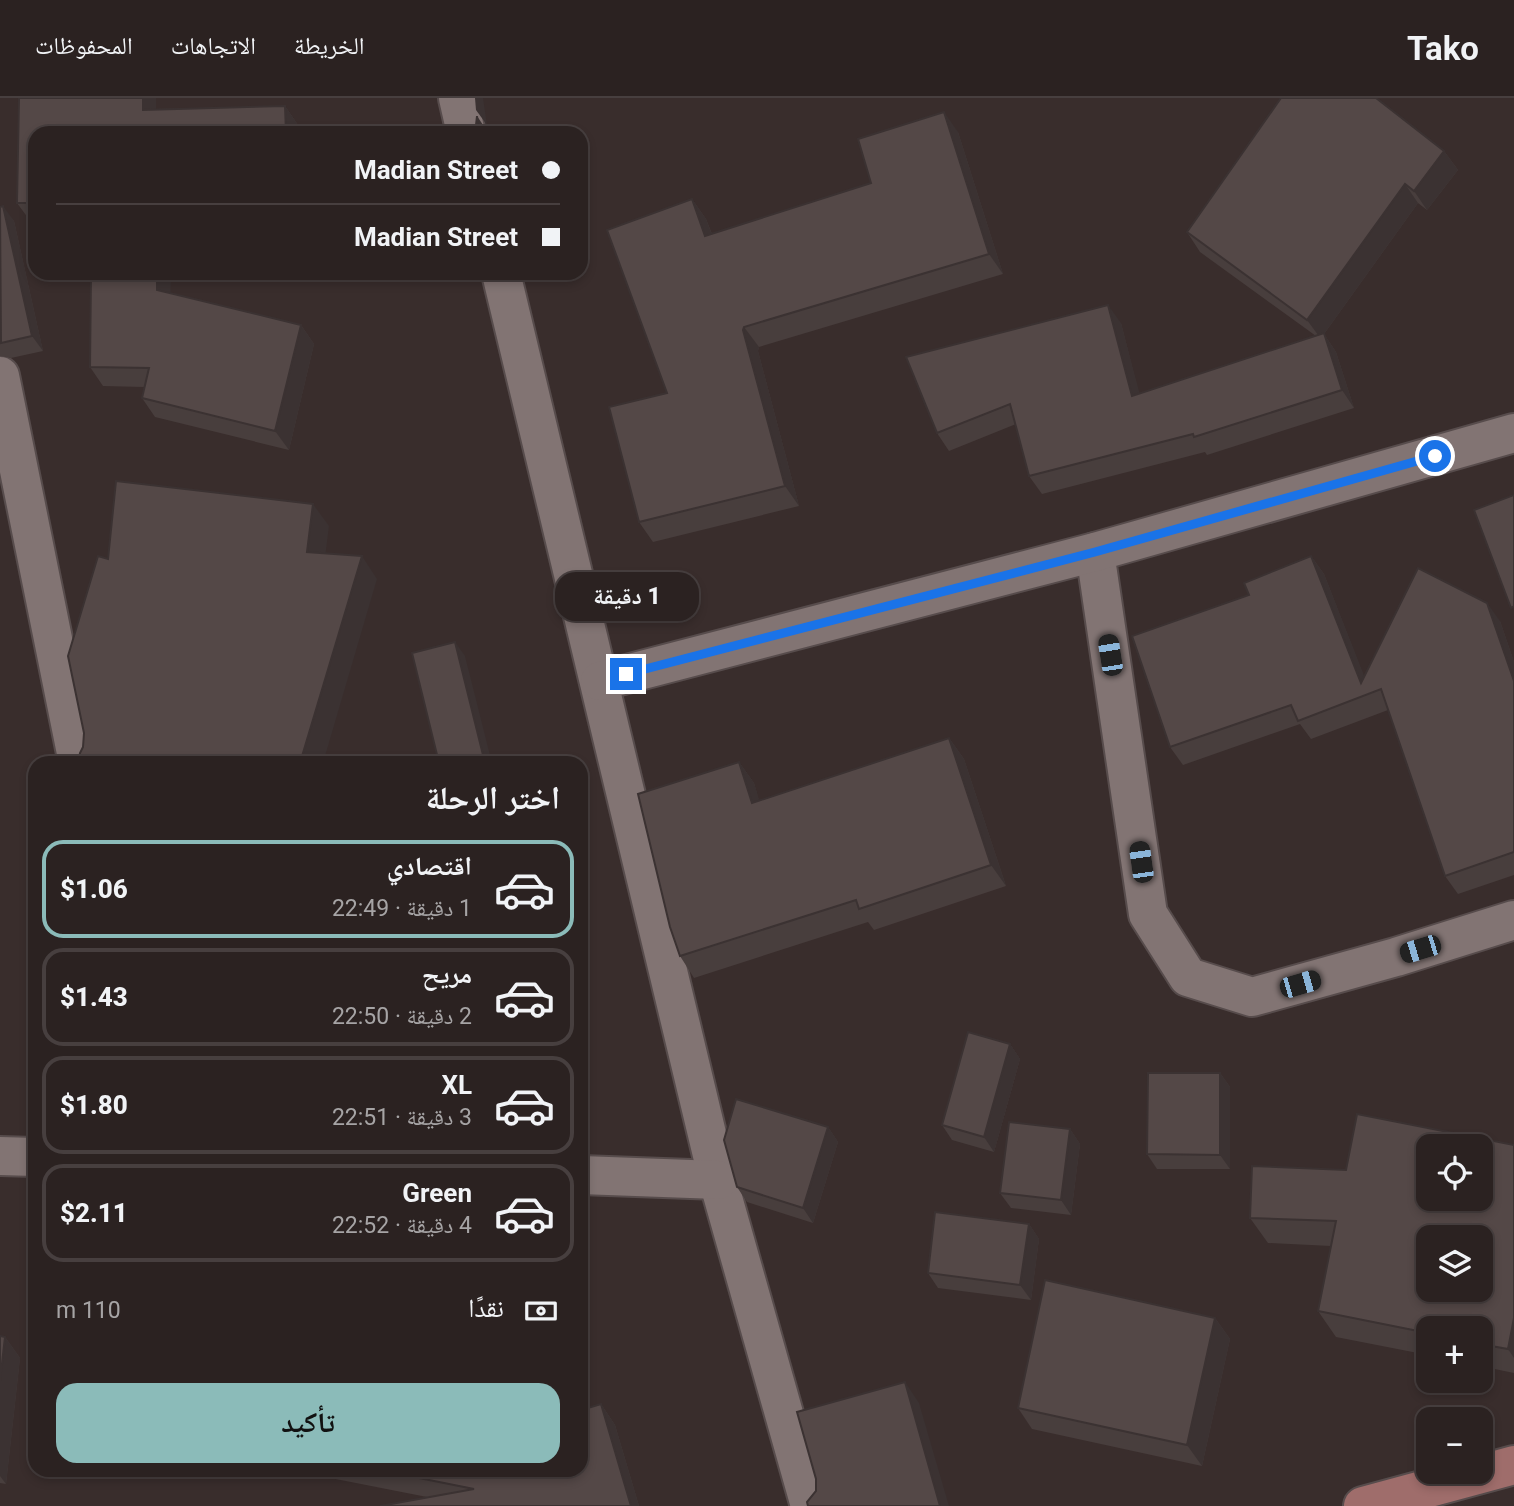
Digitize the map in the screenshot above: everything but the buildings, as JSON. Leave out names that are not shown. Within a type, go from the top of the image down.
[{"type":"main road","points":[[1363,1506],[1514,1465]]},
{"type":"street","points":[[458,98],[465,126]]},
{"type":"street","points":[[503,280],[718,1180],[810,1506]]},
{"type":"street","points":[[0,376],[77,756]]},
{"type":"street","points":[[600,681],[1095,552],[1514,433]]},
{"type":"street","points":[[1095,552],[1148,914],[1188,977],[1252,998],[1514,920]]},
{"type":"street","points":[[0,1156],[28,1157]]},
{"type":"street","points":[[588,1175],[718,1180]]},
{"type":"route","points":[[626,674],[1095,552],[1435,456]]}]
